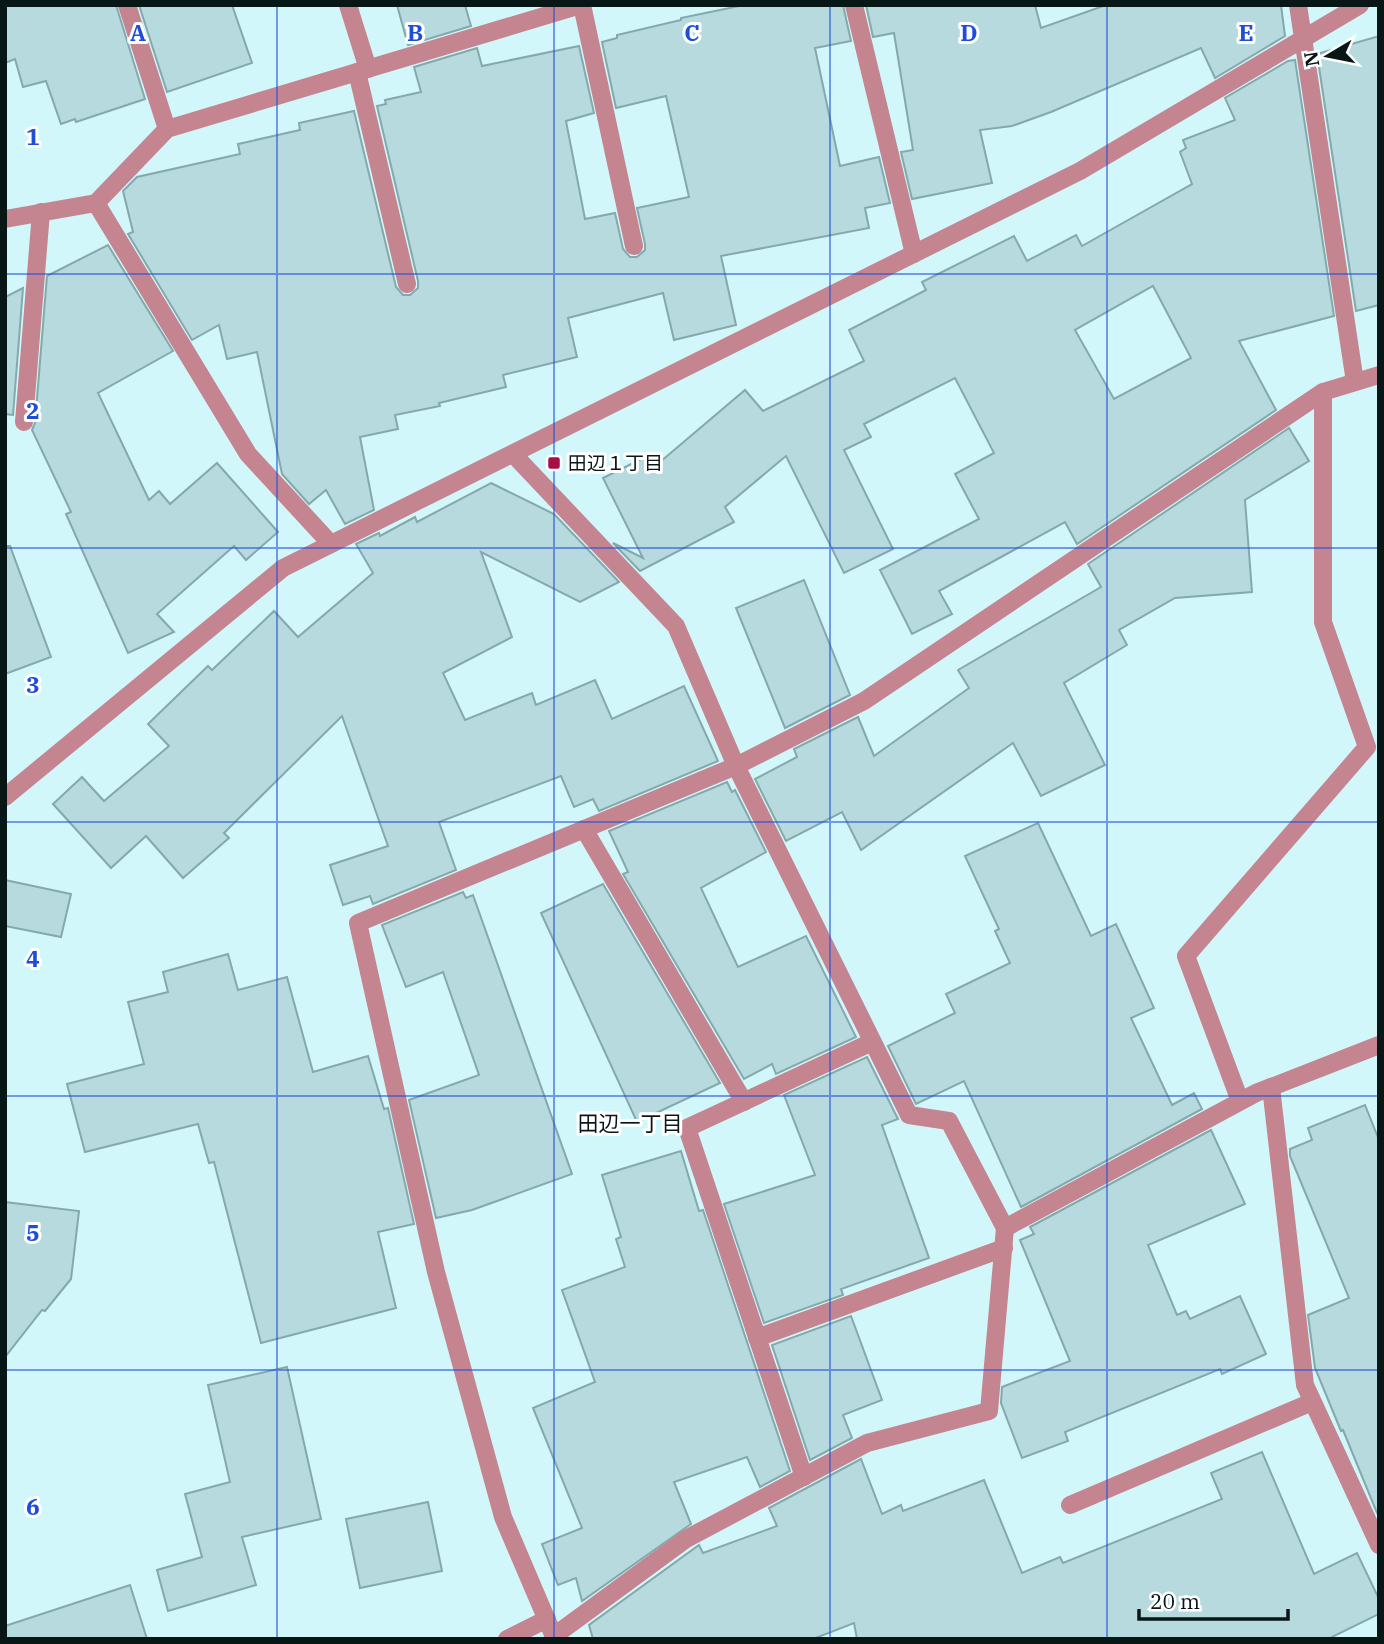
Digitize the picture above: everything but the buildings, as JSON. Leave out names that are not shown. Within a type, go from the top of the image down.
[{"type":"street","points":[[127,5],[167,129]]},
{"type":"street","points":[[348,5],[407,284]]},
{"type":"street","points":[[5,219],[96,203],[167,129],[581,5],[634,246]]},
{"type":"street","points":[[854,5],[914,254]]},
{"type":"street","points":[[1298,5],[1355,382]]},
{"type":"street","points":[[5,797],[283,568],[1080,171],[1360,5]]},
{"type":"street","points":[[96,203],[248,454],[330,544]]},
{"type":"street","points":[[24,422],[41,212]]},
{"type":"street","points":[[552,1631],[503,1517],[443,1297],[358,923],[736,766],[864,701],[1323,392],[1379,375]]},
{"type":"street","points":[[1240,1101],[1186,956],[1367,747],[1323,622],[1323,392]]},
{"type":"street","points":[[507,1639],[552,1631],[686,1539],[867,1443],[989,1411],[1005,1228],[948,1121],[909,1115],[736,766],[676,626],[513,454]]},
{"type":"street","points":[[584,829],[744,1102]]},
{"type":"street","points":[[804,1477],[687,1128],[872,1042]]},
{"type":"street","points":[[1005,1228],[1240,1101],[1379,1045]]},
{"type":"street","points":[[1271,1087],[1305,1385],[1374,1525],[1379,1545]]},
{"type":"street","points":[[755,1333],[1004,1248]]},
{"type":"street","points":[[1070,1505],[1312,1402]]},
{"type":"place","name":"田辺１丁目","points":[[554,463]]},
{"type":"district","name":"田辺一丁目","points":[[630,1123]]}]
